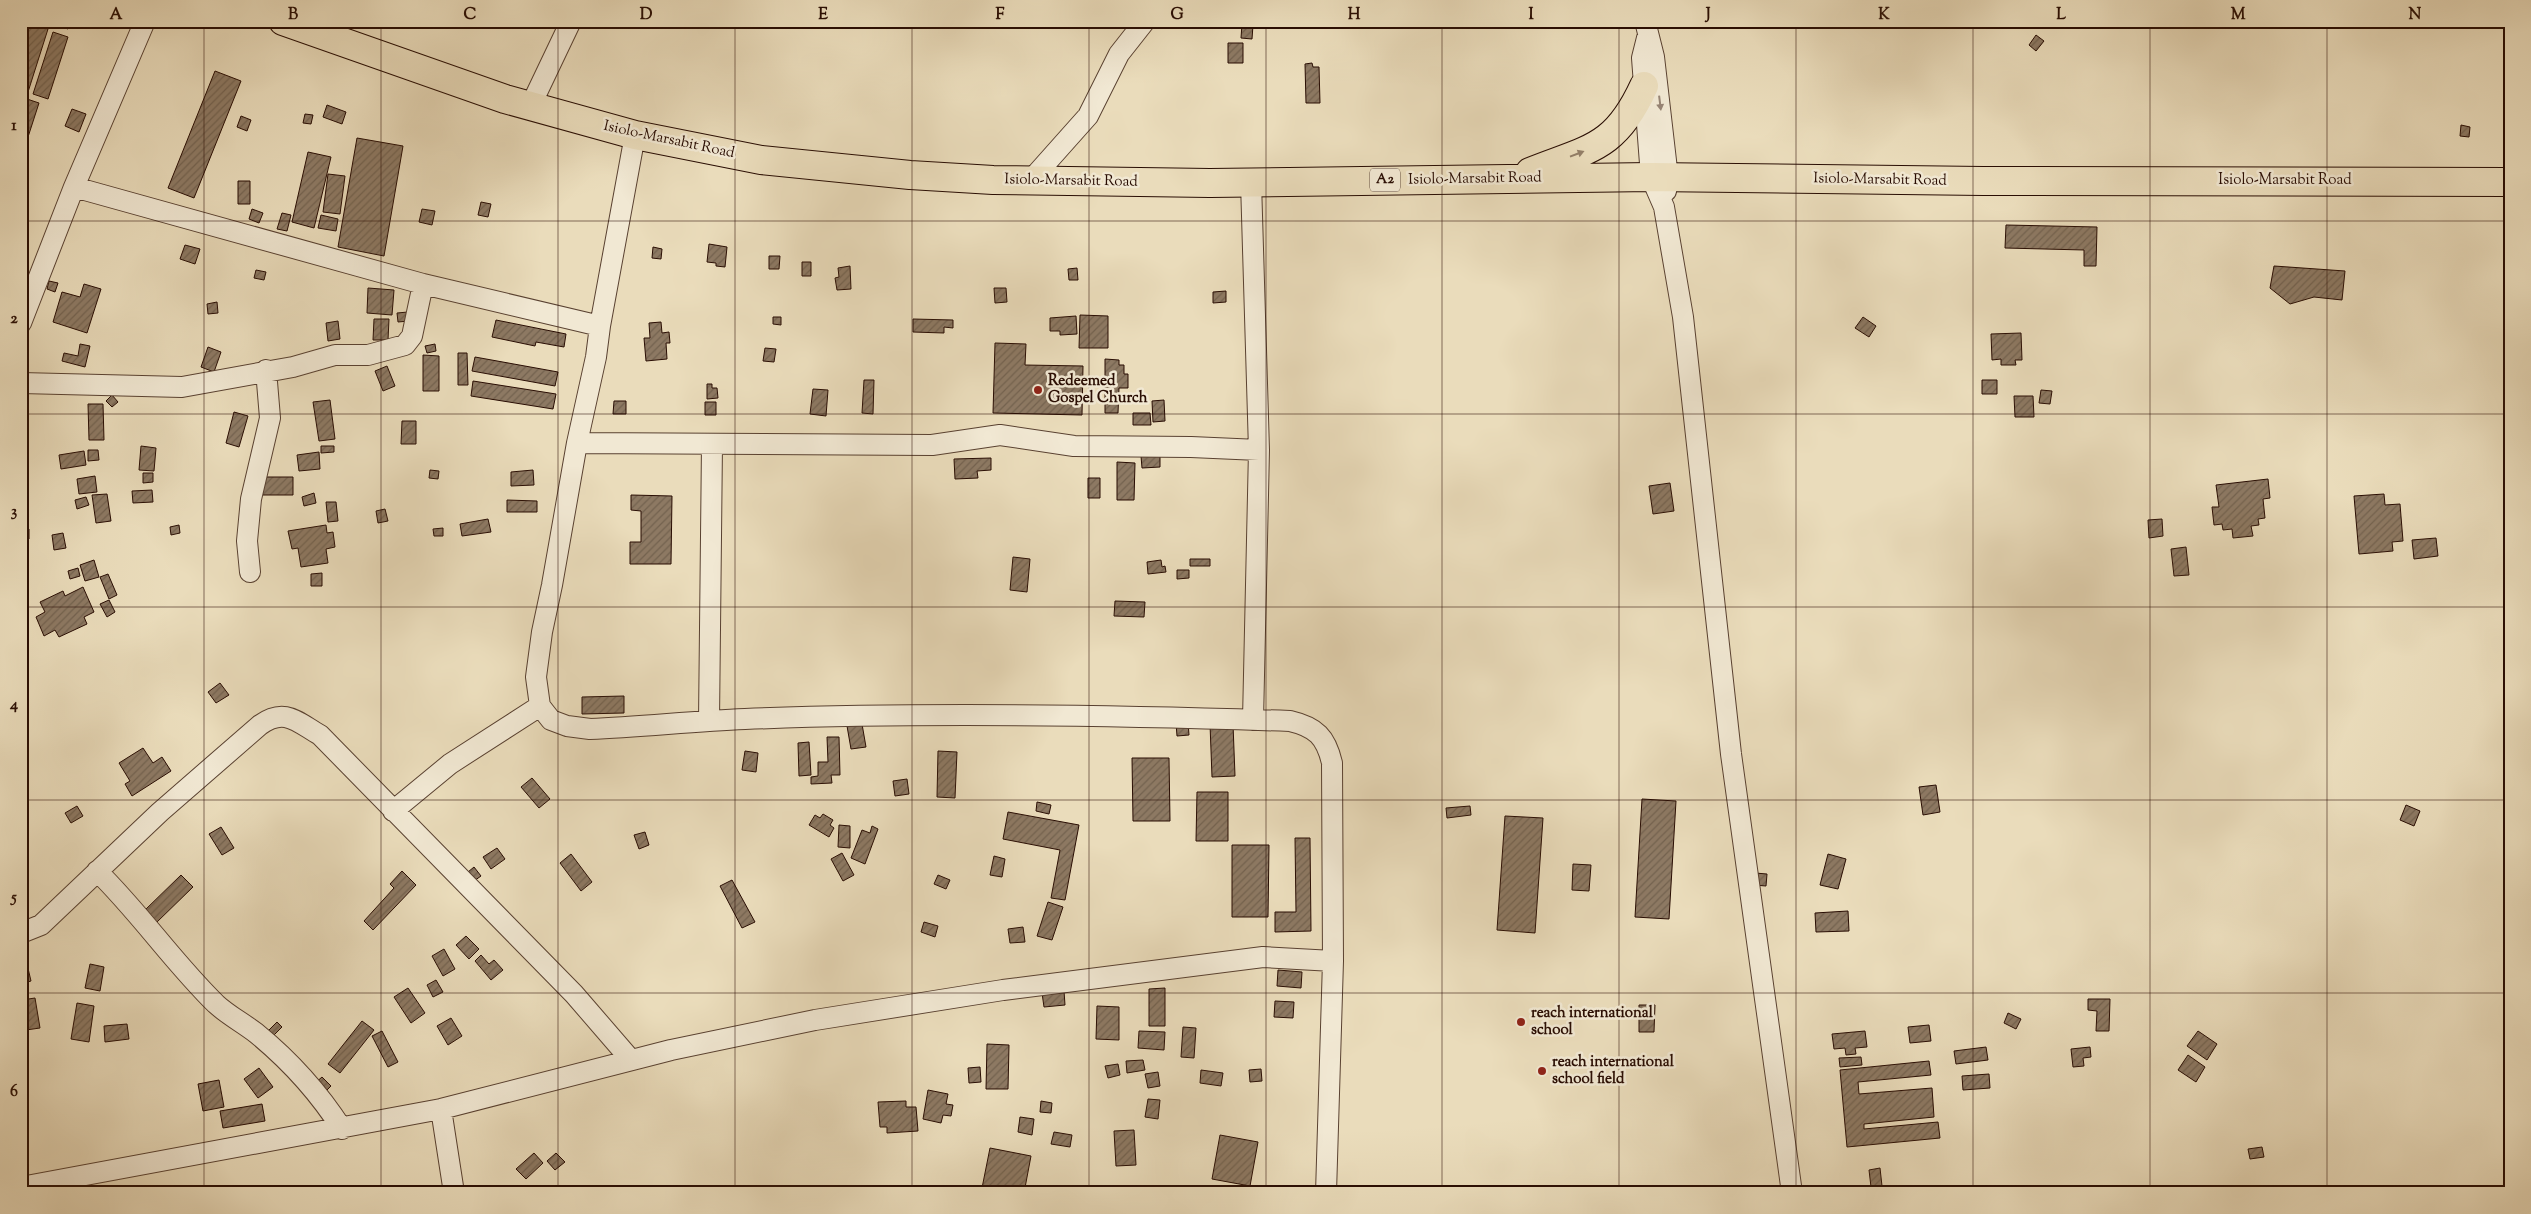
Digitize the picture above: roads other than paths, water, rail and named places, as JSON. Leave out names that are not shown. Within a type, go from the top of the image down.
[{"type":"highway","name":"Isiolo-Marsabit Road","points":[[283,21],[455,83],[530,107],[635,135],[761,160],[910,175],[1031,180],[1251,182],[1515,178],[2510,182]]},
{"type":"highway","points":[[1515,178],[1592,148],[1607,139],[1629,117],[1644,86]]},
{"type":"street","points":[[21,323],[74,187],[145,21]]},
{"type":"street","points":[[530,107],[571,21]]},
{"type":"street","points":[[1031,180],[1088,116],[1119,54],[1145,21]]},
{"type":"street","points":[[1646,30],[1642,58],[1644,86],[1683,317],[1731,754],[1792,1193]]},
{"type":"street","points":[[1646,30],[1655,66],[1660,178]]},
{"type":"street","points":[[635,135],[600,326],[596,358],[577,443],[538,655],[536,677],[540,706],[551,720],[567,726],[590,729],[870,716],[1175,717],[1306,724],[1320,735],[1328,745],[1332,763],[1333,961],[1326,1193]]},
{"type":"street","points":[[1251,182],[1259,450],[1253,720]]},
{"type":"street","points":[[74,187],[423,284],[600,326]]},
{"type":"street","points":[[21,383],[182,387],[266,370],[293,367],[335,355],[368,355],[405,345],[412,336],[423,284]]},
{"type":"street","points":[[250,572],[247,541],[251,499],[270,418],[266,370]]},
{"type":"street","points":[[577,443],[932,444],[1000,435],[1074,446],[1191,446],[1259,450]]},
{"type":"street","points":[[709,722],[712,444]]},
{"type":"street","points":[[393,811],[450,764],[540,706]]},
{"type":"street","points":[[21,934],[41,925],[160,812],[260,725],[275,716],[292,719],[320,736],[574,994],[631,1060]]},
{"type":"street","points":[[98,871],[127,900],[176,962],[218,1006],[256,1034],[305,1080],[329,1108],[342,1128]]},
{"type":"street","points":[[21,1187],[441,1109],[631,1060],[815,1020],[1013,989],[1263,957],[1333,961]]},
{"type":"street","points":[[441,1109],[454,1193]]},
{"type":"place","name":"Redeemed Gospel Church","points":[[1038,390]]},
{"type":"place","name":"reach international school","points":[[1521,1022]]},
{"type":"place","name":"reach international school field","points":[[1542,1071]]}]
